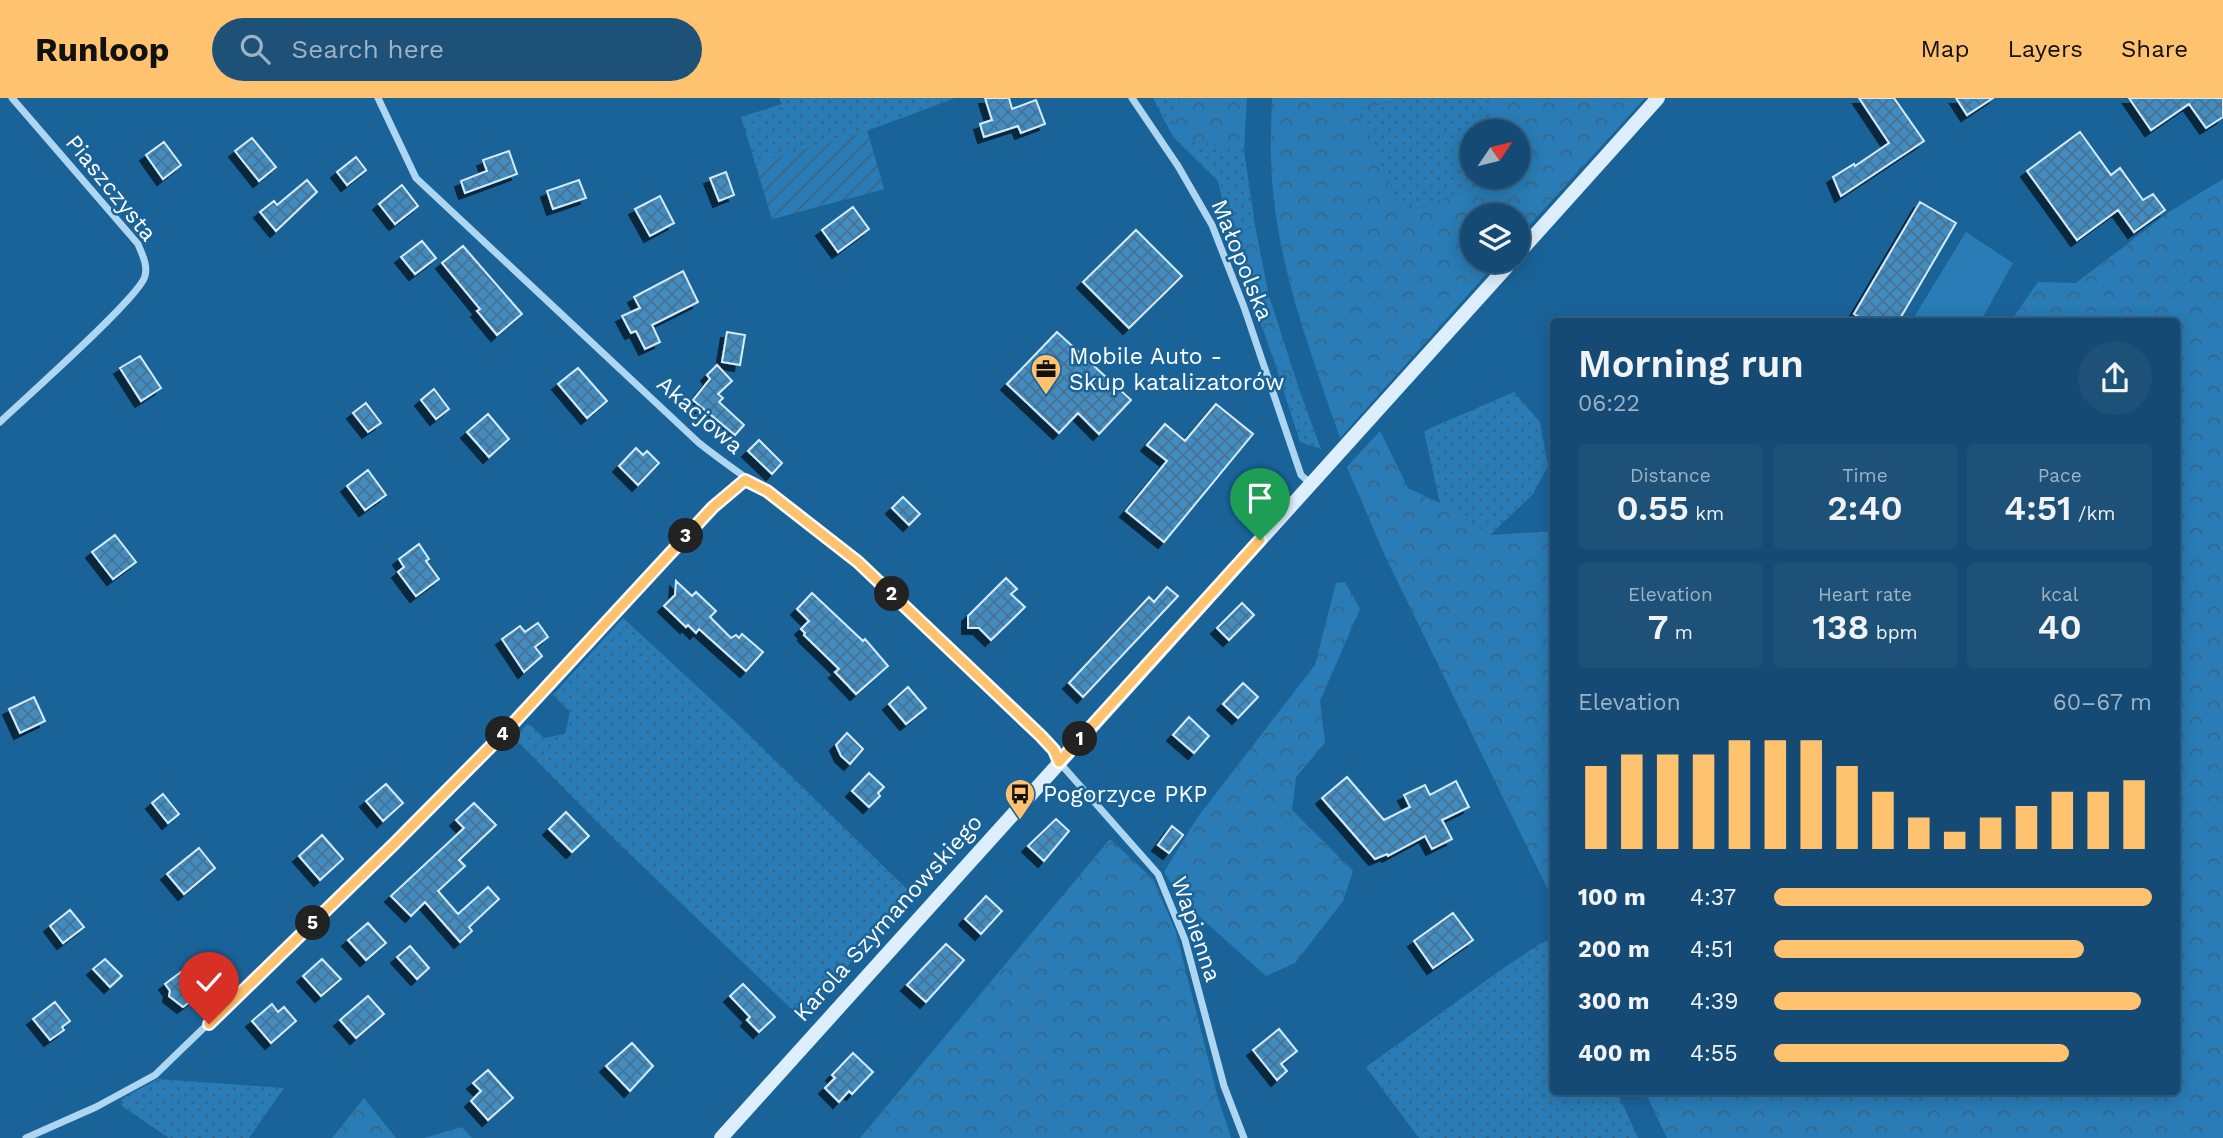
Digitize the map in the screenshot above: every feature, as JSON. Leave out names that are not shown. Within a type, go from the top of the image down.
[{"type":"street","name":"Piaszczysta","points":[[0,422],[118,311],[143,281],[146,268],[138,244],[12,98]]},
{"type":"street","name":"Akacjowa","points":[[378,98],[416,178],[668,415],[745,480],[767,491],[858,562],[1041,736],[1054,750],[1059,762]]},
{"type":"street","name":"Małopolska","points":[[1132,98],[1178,166],[1212,225],[1244,307],[1301,475],[1311,484]]},
{"type":"street","points":[[1530,241],[1658,98]]},
{"type":"street","name":"Karola Szymanowskiego","points":[[721,1138],[1502,273]]},
{"type":"street","points":[[26,1138],[96,1107],[155,1075],[431,807],[505,732],[713,507],[745,480]]},
{"type":"street","name":"Wapienna","points":[[1059,762],[1158,874],[1185,940],[1224,1086],[1244,1138]]},
{"type":"green space","points":[[779,98],[955,98],[867,131],[884,189],[772,219],[741,117],[782,104]]},
{"type":"green space","points":[[1153,98],[1180,98],[1173,137]]},
{"type":"green space","points":[[1180,98],[1247,98],[1244,150],[1173,137]]},
{"type":"green space","points":[[1272,98],[1403,98],[1355,111],[1404,213],[1472,189],[1530,189],[1530,119],[1496,119],[1489,98],[1645,98],[1530,225],[1530,203],[1460,203],[1460,273],[1487,273],[1340,438],[1297,310],[1281,245],[1275,212],[1271,149]]},
{"type":"green space","points":[[1403,98],[1489,98],[1496,119],[1460,119],[1460,189],[1472,189],[1404,213],[1355,111]]},
{"type":"green space","points":[[867,131],[884,189],[772,219],[756,163]]},
{"type":"green space","points":[[1173,137],[1244,150],[1255,226],[1230,235],[1218,181]]},
{"type":"green space","points":[[2223,179],[2223,1138],[1667,1138],[1646,1095],[2180,1095],[2180,318],[2013,318],[2038,282],[2076,283],[2169,212]]},
{"type":"green space","points":[[1255,226],[1269,296],[1299,389],[1275,364],[1230,235]]},
{"type":"green space","points":[[1966,232],[2013,263],[1982,318],[1913,318]]},
{"type":"green space","points":[[1275,364],[1299,389],[1321,449],[1300,442]]},
{"type":"green space","points":[[1514,392],[1540,422],[1548,466],[1533,494],[1490,535],[1440,503],[1424,431]]},
{"type":"green space","points":[[1380,431],[1408,488],[1440,503],[1490,535],[1550,531],[1550,894],[1385,556],[1347,467]]},
{"type":"green space","points":[[1345,582],[1360,609],[1320,701],[1325,743],[1296,777],[1292,810],[1353,871],[1343,901],[1295,963],[1266,976],[1183,902],[1164,872],[1197,818],[1315,665],[1336,583]]},
{"type":"green space","points":[[623,618],[741,727],[912,894],[801,1018],[615,840],[514,738],[528,723],[544,738],[565,734],[570,712],[553,695]]},
{"type":"green space","points":[[1110,839],[1153,879],[1176,932],[1217,1094],[1231,1138],[860,1138]]},
{"type":"green space","points":[[1546,940],[1550,948],[1550,1095],[1618,1095],[1638,1138],[1419,1138],[1366,1067]]},
{"type":"green space","points":[[158,1079],[284,1088],[249,1138],[169,1138],[122,1106],[121,1101]]},
{"type":"green space","points":[[364,1098],[396,1138],[332,1138]]},
{"type":"green space","points":[[462,1127],[472,1138],[424,1138]]},
{"type":"building","points":[[985,98],[1009,98],[1012,109],[1036,100],[1045,124],[1021,133],[1018,126],[984,137],[980,124],[992,120]]},
{"type":"building","points":[[1859,98],[1894,98],[1924,141],[1841,196],[1833,177],[1889,143]]},
{"type":"building","points":[[1956,98],[1993,98],[1967,115]]},
{"type":"building","points":[[2129,98],[2223,98],[2223,117],[2206,128],[2189,104],[2151,130]]},
{"type":"building","points":[[2080,132],[2111,175],[2120,168],[2143,200],[2153,194],[2165,210],[2134,232],[2118,210],[2077,240],[2027,171]]},
{"type":"building","points":[[252,138],[276,167],[259,181],[235,151]]},
{"type":"building","points":[[164,142],[181,165],[163,179],[146,155]]},
{"type":"building","points":[[509,151],[517,174],[465,193],[461,181],[487,171],[483,160]]},
{"type":"building","points":[[356,157],[366,170],[347,185],[337,172]]},
{"type":"building","points":[[726,172],[734,195],[719,201],[710,178]]},
{"type":"building","points":[[307,180],[317,192],[276,231],[260,212],[274,201],[277,205]]},
{"type":"building","points":[[579,180],[586,198],[553,209],[547,191]]},
{"type":"building","points":[[402,185],[418,206],[395,224],[379,204]]},
{"type":"building","points":[[660,196],[674,223],[650,236],[635,209]]},
{"type":"building","points":[[1920,202],[1956,223],[1900,318],[1861,318],[1854,314]]},
{"type":"building","points":[[853,207],[869,229],[838,252],[822,230]]},
{"type":"building","points":[[1136,230],[1182,276],[1129,328],[1083,282]]},
{"type":"building","points":[[422,241],[436,258],[415,274],[401,257]]},
{"type":"building","points":[[463,246],[522,314],[497,335],[477,311],[480,309],[442,263]]},
{"type":"building","points":[[683,271],[698,302],[652,325],[660,342],[645,349],[636,331],[631,333],[622,316],[640,308],[634,297]]},
{"type":"building","points":[[727,332],[745,335],[740,365],[722,362]]},
{"type":"building","points":[[1057,332],[1131,400],[1099,434],[1078,413],[1059,433],[1007,384]]},
{"type":"building","points":[[140,356],[161,388],[141,401],[120,368]]},
{"type":"building","points":[[717,365],[732,381],[718,394],[723,398],[719,402],[744,425],[735,435],[693,400],[710,379],[707,375]]},
{"type":"building","points":[[578,368],[607,401],[587,418],[558,384]]},
{"type":"building","points":[[434,389],[449,409],[436,419],[421,400]]},
{"type":"building","points":[[366,403],[381,423],[368,432],[353,413]]},
{"type":"building","points":[[1216,404],[1253,434],[1164,542],[1126,511],[1167,461],[1147,445],[1165,424],[1185,441]]},
{"type":"building","points":[[488,414],[509,439],[489,457],[467,432]]},
{"type":"building","points":[[759,440],[782,463],[772,474],[748,451]]},
{"type":"building","points":[[636,448],[643,455],[647,451],[659,463],[638,485],[619,466]]},
{"type":"building","points":[[368,470],[386,495],[365,510],[347,486]]},
{"type":"building","points":[[903,497],[920,514],[909,525],[892,508]]},
{"type":"building","points":[[115,535],[136,562],[113,579],[92,552]]},
{"type":"building","points":[[419,544],[429,559],[426,561],[439,579],[416,596],[398,572],[404,567],[399,559]]},
{"type":"building","points":[[1006,578],[1017,589],[1011,594],[1025,607],[991,640],[979,628],[968,628],[968,616]]},
{"type":"building","points":[[676,581],[692,596],[696,592],[716,611],[710,617],[731,638],[736,635],[739,638],[742,634],[763,652],[746,671],[699,629],[696,633],[688,625],[686,627],[664,606],[675,595]]},
{"type":"building","points":[[1167,587],[1178,596],[1083,697],[1069,683],[1149,597],[1154,602]]},
{"type":"building","points":[[812,593],[863,641],[865,639],[888,666],[856,694],[835,672],[839,669],[801,629],[809,621],[797,609]]},
{"type":"building","points":[[1242,603],[1254,615],[1229,640],[1217,628]]},
{"type":"building","points":[[538,623],[548,637],[535,647],[542,656],[524,672],[502,639],[520,626],[525,632]]},
{"type":"building","points":[[1243,683],[1258,697],[1238,718],[1223,704]]},
{"type":"building","points":[[908,687],[926,708],[906,724],[889,704]]},
{"type":"building","points":[[34,697],[45,721],[20,733],[9,709]]},
{"type":"building","points":[[1189,717],[1209,736],[1194,753],[1173,735]]},
{"type":"building","points":[[847,733],[863,749],[850,764],[841,756],[836,745]]},
{"type":"building","points":[[869,773],[884,787],[878,793],[880,796],[869,807],[852,791]]},
{"type":"building","points":[[1347,777],[1384,820],[1410,807],[1404,795],[1425,785],[1430,795],[1456,781],[1469,807],[1442,820],[1452,839],[1432,849],[1425,836],[1388,856],[1387,854],[1375,859],[1322,798]]},
{"type":"building","points":[[386,784],[403,803],[383,821],[366,801]]},
{"type":"building","points":[[163,794],[179,814],[168,823],[152,803]]},
{"type":"building","points":[[474,803],[496,825],[459,860],[465,866],[438,891],[458,914],[488,887],[499,899],[469,927],[472,931],[460,942],[425,902],[411,916],[391,896],[464,828],[456,820]]},
{"type":"building","points":[[566,812],[589,836],[572,852],[549,829]]},
{"type":"building","points":[[1056,819],[1069,831],[1044,861],[1028,846]]},
{"type":"building","points":[[1172,826],[1183,835],[1169,853],[1158,845]]},
{"type":"building","points":[[322,835],[343,859],[320,880],[299,856]]},
{"type":"building","points":[[199,848],[215,868],[184,894],[167,874]]},
{"type":"building","points":[[986,896],[1002,911],[981,934],[965,919]]},
{"type":"building","points":[[70,910],[84,927],[63,943],[50,926]]},
{"type":"building","points":[[1453,913],[1473,940],[1433,968],[1414,941]]},
{"type":"building","points":[[368,923],[386,943],[366,960],[348,940]]},
{"type":"building","points":[[946,944],[964,960],[926,1002],[907,985]]},
{"type":"building","points":[[410,946],[429,968],[417,979],[397,957]]},
{"type":"building","points":[[105,959],[122,976],[110,987],[93,969]]},
{"type":"building","points":[[322,959],[341,979],[321,996],[303,976]]},
{"type":"building","points":[[200,962],[213,977],[203,985],[207,989],[183,1007],[169,996],[170,991],[165,984],[189,966],[191,969]]},
{"type":"building","points":[[743,984],[775,1017],[759,1032],[747,1020],[750,1017],[730,996]]},
{"type":"building","points":[[368,996],[384,1014],[356,1038],[340,1020]]},
{"type":"building","points":[[55,1002],[70,1021],[62,1027],[64,1030],[50,1040],[33,1019]]},
{"type":"building","points":[[272,1004],[278,1012],[284,1007],[296,1021],[271,1043],[252,1021]]},
{"type":"building","points":[[1279,1029],[1297,1051],[1281,1064],[1287,1071],[1277,1080],[1253,1050]]},
{"type":"building","points":[[632,1043],[653,1066],[630,1091],[606,1066]]},
{"type":"building","points":[[853,1053],[873,1072],[852,1094],[849,1091],[839,1102],[825,1088],[835,1078],[832,1075]]},
{"type":"building","points":[[488,1070],[513,1098],[488,1120],[471,1101],[481,1091],[473,1083]]},
{"type":"place","name":"Mobile Auto - Skup katalizatorów","points":[[1046,396]]},
{"type":"place","name":"Pogorzyce PKP","points":[[1020,821]]},
{"type":"route","points":[[209,1024],[505,732],[713,507],[745,480],[767,491],[858,562],[1041,736],[1054,750],[1059,762],[1260,540]]}]
